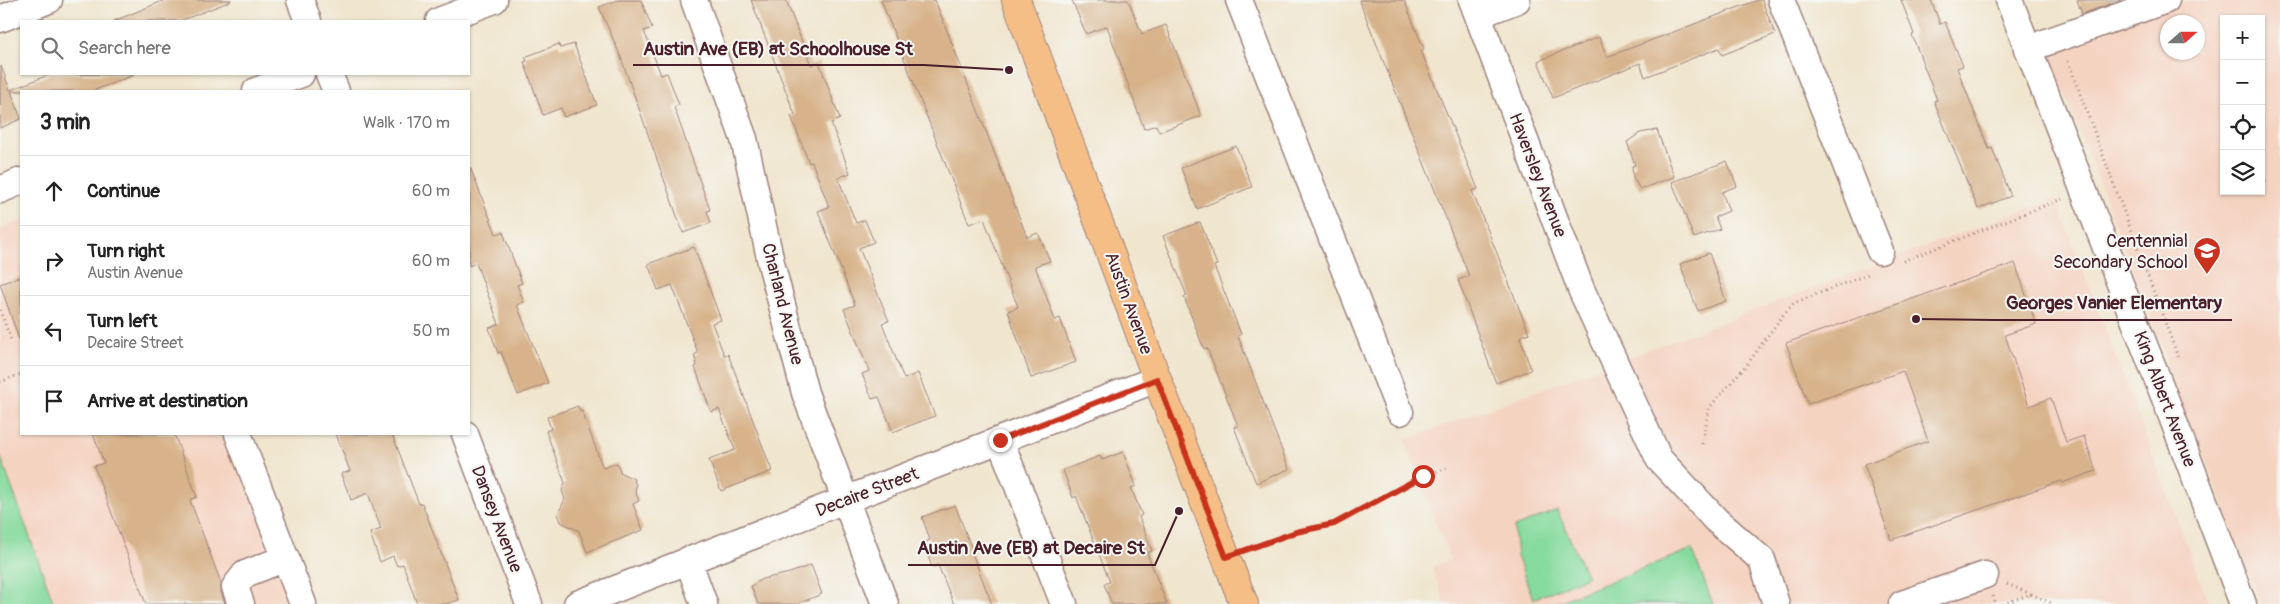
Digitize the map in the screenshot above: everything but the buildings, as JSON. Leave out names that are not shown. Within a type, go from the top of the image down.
[{"type":"main road","name":"Austin Avenue","points":[[1016,0],[1157,379],[1244,604]]},
{"type":"street","points":[[0,19],[50,0]]},
{"type":"street","points":[[300,0],[308,20]]},
{"type":"street","points":[[451,12],[494,0]]},
{"type":"street","name":"Charland Avenue","points":[[694,0],[744,139],[772,267],[805,393],[885,604]]},
{"type":"street","points":[[1239,0],[1400,412]]},
{"type":"street","points":[[1475,7],[1517,0]]},
{"type":"street","points":[[1781,0],[1883,262]]},
{"type":"street","name":"King Albert Avenue","points":[[2009,0],[2035,46],[2243,604]]},
{"type":"street","points":[[2035,46],[2166,0]]},
{"type":"street","name":"Haversley Avenue","points":[[1475,7],[1582,289],[1659,460],[1716,520],[1762,560],[1776,604]]},
{"type":"street","points":[[259,90],[298,75]]},
{"type":"street","points":[[329,75],[336,90]]},
{"type":"street","points":[[0,190],[20,182]]},
{"type":"street","name":"Decaire Street","points":[[577,604],[1157,379]]},
{"type":"street","points":[[238,435],[303,604]]},
{"type":"street","name":"Dansey Avenue","points":[[464,435],[528,604]]},
{"type":"street","points":[[1000,440],[1064,604]]},
{"type":"street","points":[[241,604],[235,587],[245,574],[286,558]]},
{"type":"street","points":[[688,560],[704,604]]},
{"type":"street","points":[[1902,604],[1985,575]]},
{"type":"path","points":[[2035,46],[2068,61],[2180,364]]},
{"type":"path","points":[[1702,444],[1709,408],[1748,364],[1783,314],[1794,303],[1883,262],[2066,198]]},
{"type":"path","points":[[0,310],[12,340]]},
{"type":"path","points":[[0,382],[20,374]]},
{"type":"path","points":[[1226,557],[1296,532],[1334,524],[1423,476],[1448,468]]},
{"type":"path","points":[[2003,604],[2031,594],[2054,604]]},
{"type":"shaded area","name":"Centennial Secondary School","points":[[2189,0],[2280,0],[2280,604],[2261,604],[2196,434],[2187,428],[2165,368],[2167,359],[2059,78],[2048,68],[2042,54]]},
{"type":"shaded area","points":[[2056,198],[2209,604],[1445,604],[1432,567],[1450,560],[1405,440]]},
{"type":"shaded area","points":[[20,220],[20,435],[230,435],[294,604],[0,604],[0,229]]},
{"type":"green space","points":[[0,455],[54,604],[0,604]]},
{"type":"green space","points":[[1557,510],[1587,577],[1533,599],[1517,556],[1514,527]]},
{"type":"green space","points":[[1692,549],[1713,604],[1553,604]]},
{"type":"place","name":"Austin Ave (EB) at Schoolhouse St","points":[[1009,70]]},
{"type":"place","name":"Centennial Secondary School","points":[[2207,275]]},
{"type":"place","name":"Georges Vanier Elementary","points":[[1916,319]]},
{"type":"place","name":"Austin Ave (EB) at Decaire St","points":[[1179,511]]},
{"type":"route","points":[[1000,440],[1157,379],[1226,557],[1296,532],[1334,524],[1423,476]]}]
